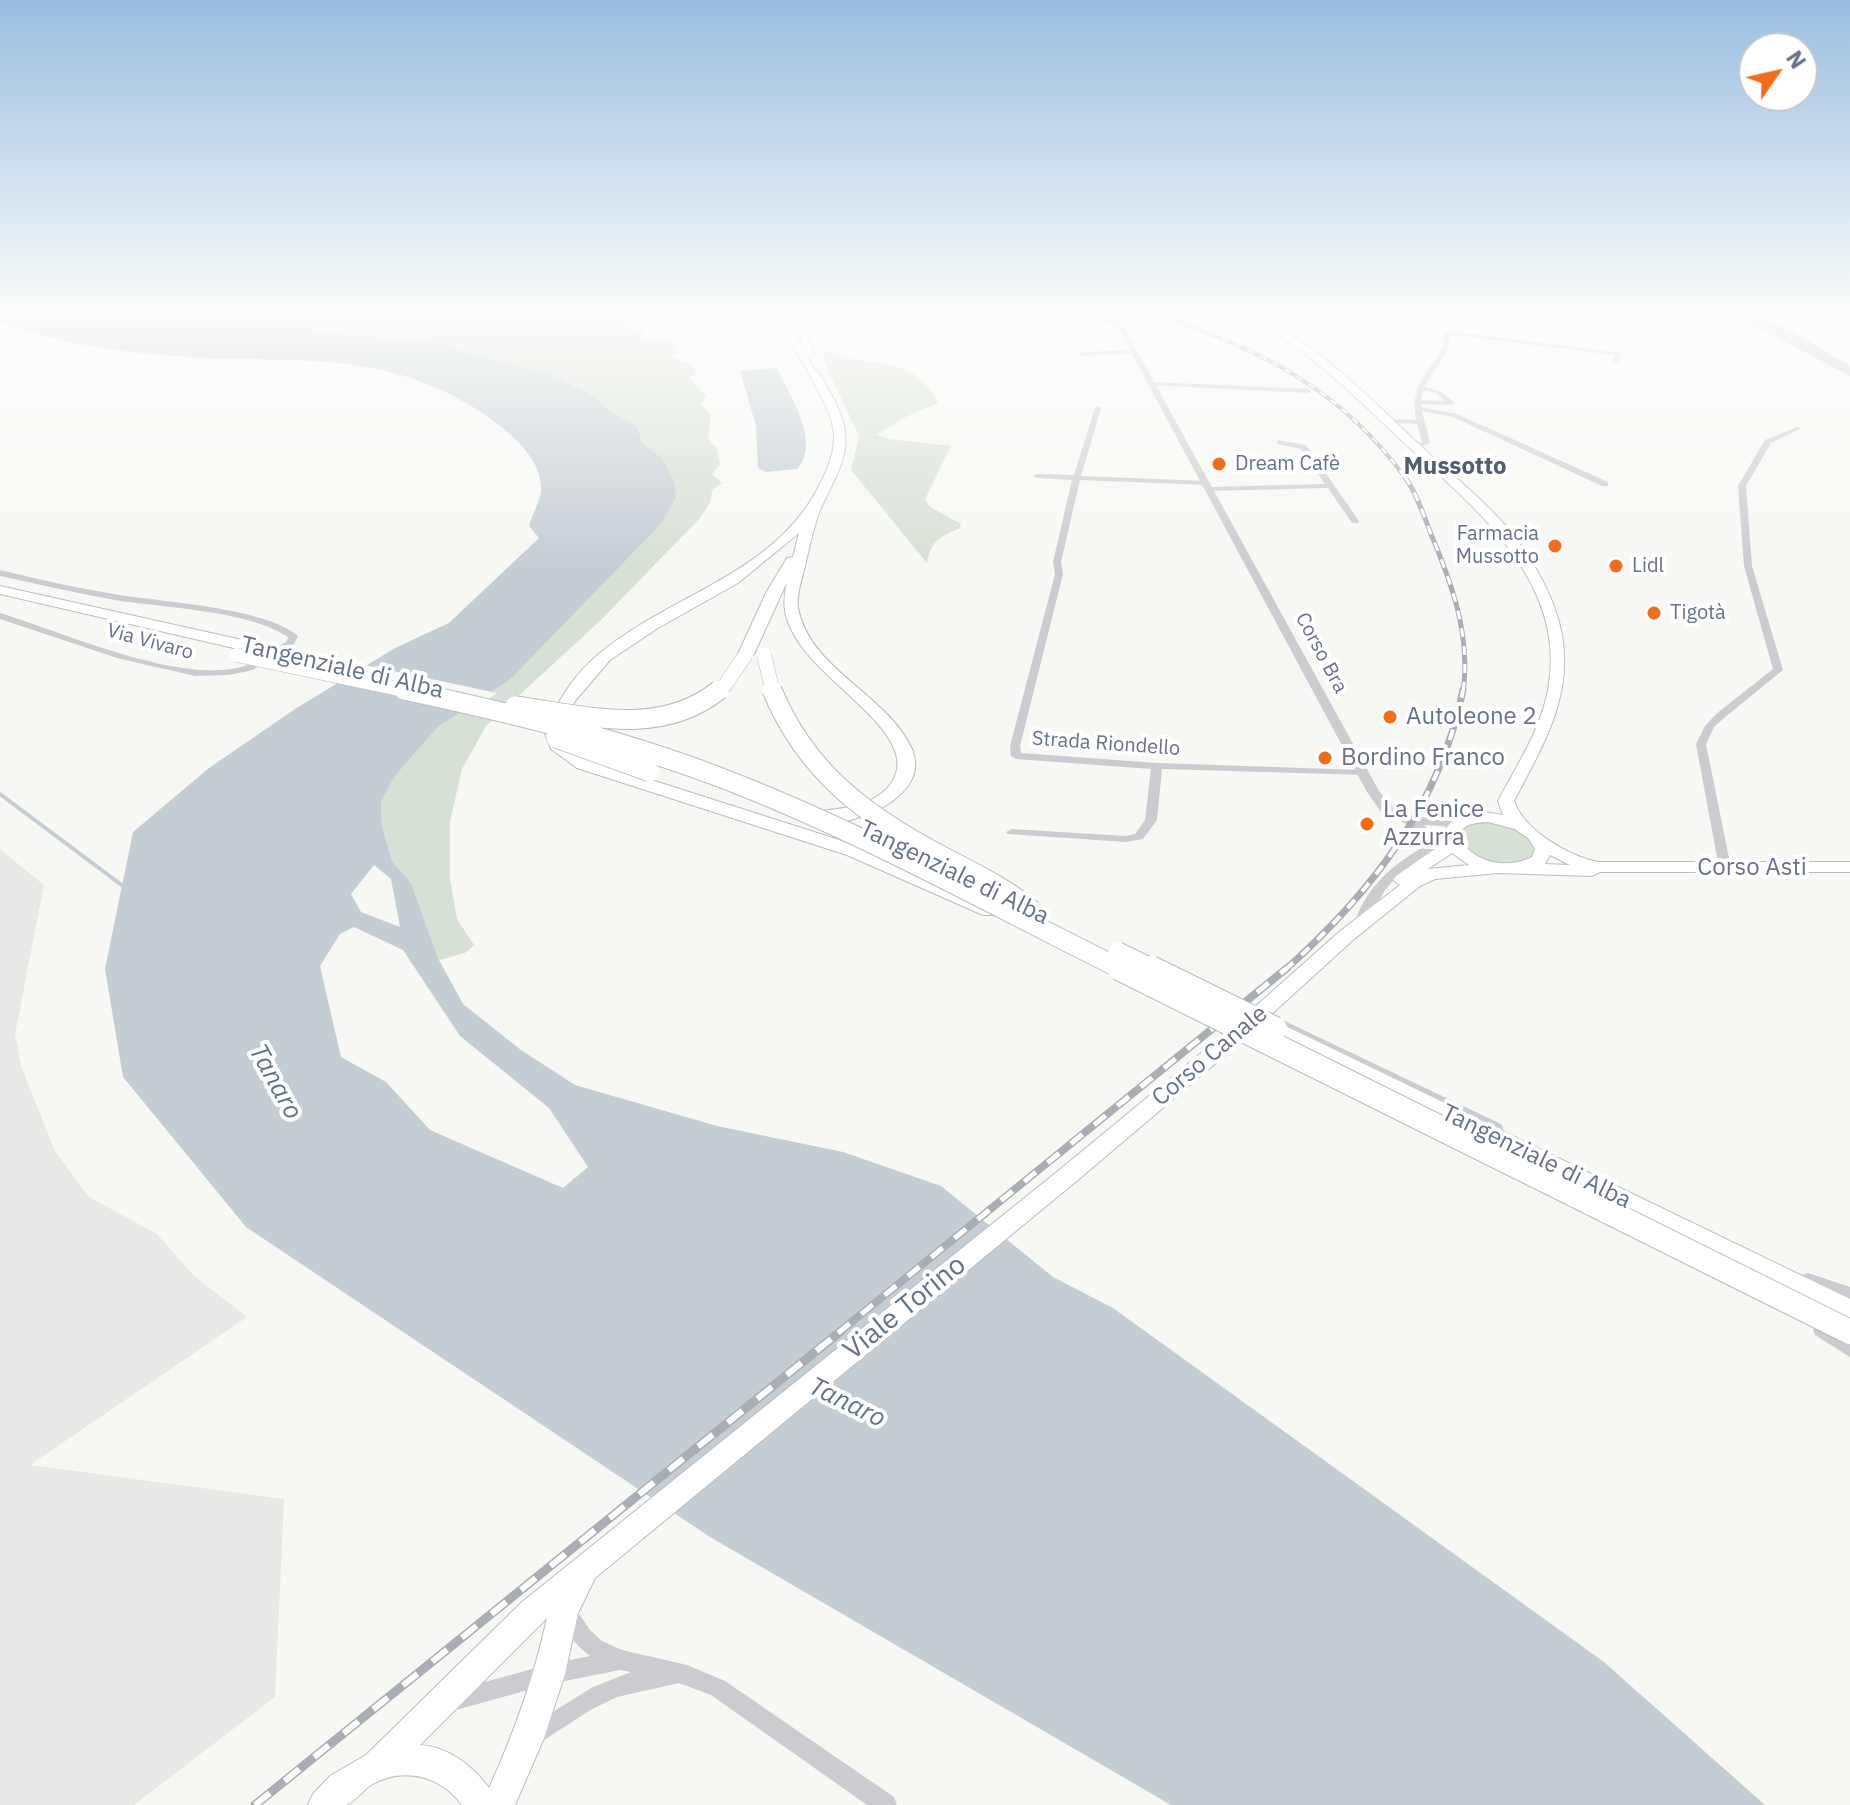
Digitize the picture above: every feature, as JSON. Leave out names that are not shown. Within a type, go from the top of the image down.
[{"type":"highway","points":[[458,702],[776,814],[836,817],[867,807],[893,793],[904,779],[907,766],[898,739],[801,637],[790,606],[803,543],[835,461],[840,438],[837,421],[826,398]]},
{"type":"highway","points":[[813,512],[758,564],[615,648],[587,671],[561,707],[552,731],[557,745],[583,764],[854,851],[988,911],[1026,914]]},
{"type":"highway","points":[[493,703],[625,721],[693,710],[718,694],[755,654],[773,593],[803,543]]},
{"type":"highway","name":"Tangenziale di Alba","points":[[0,590],[596,736],[710,773],[1026,914],[1850,1312]]},
{"type":"highway","points":[[0,600],[244,651]]},
{"type":"highway","name":"Tangenziale di Alba","points":[[244,651],[607,730],[719,765],[885,839],[1026,914],[1850,1332]]},
{"type":"highway","points":[[755,654],[784,721],[800,746],[830,779],[881,821],[1012,892],[1026,914]]},
{"type":"main road","points":[[1361,398],[1486,512],[1521,552],[1553,623],[1558,674],[1549,716],[1506,801],[1510,813],[1520,825]]},
{"type":"main road","points":[[1478,817],[1522,771]]},
{"type":"main road","points":[[1499,868],[1476,862],[1453,844],[1450,833],[1457,823],[1478,817],[1499,818],[1520,825]]},
{"type":"main road","name":"Corso Asti","points":[[1520,825],[1542,844],[1579,863],[1598,867],[1850,867]]},
{"type":"main road","name":"Corso Canale","points":[[1346,936],[1405,878],[1453,844]]},
{"type":"main road","points":[[1519,869],[1540,860],[1544,853],[1542,844]]},
{"type":"main road","name":"Corso Asti","points":[[1499,868],[1572,872],[1654,868]]},
{"type":"main road","name":"Corso Canale","points":[[1071,1173],[1236,1035],[1346,936],[1414,882],[1431,874],[1499,868]]},
{"type":"main road","name":"Viale Torino","points":[[377,1766],[532,1612],[1071,1173]]},
{"type":"main road","name":"Viale Torino","points":[[498,1805],[528,1738],[550,1674],[564,1609],[589,1565]]},
{"type":"main road","points":[[324,1805],[352,1780],[377,1766],[404,1759],[428,1760],[449,1767],[471,1786],[481,1805]]},
{"type":"street","name":"Corso Bra","points":[[1160,398],[1362,773],[1386,809],[1412,821],[1429,836],[1432,846],[1383,883],[1373,895],[1364,916]]},
{"type":"street","points":[[1415,447],[1426,443],[1420,422],[1420,398]]},
{"type":"street","points":[[1420,406],[1452,403],[1446,398]]},
{"type":"street","points":[[1420,406],[1455,415],[1605,484]]},
{"type":"street","name":"Strada Riondello","points":[[1098,408],[1076,480],[1057,562],[1059,574],[1015,746],[1016,756],[1157,766],[1362,773]]},
{"type":"street","points":[[1387,421],[1420,422]]},
{"type":"street","points":[[1725,868],[1701,744],[1710,726],[1720,716],[1778,670],[1748,566],[1742,486],[1768,442],[1799,428]]},
{"type":"street","points":[[1280,442],[1303,447],[1355,521]]},
{"type":"street","points":[[1037,476],[1208,486],[1330,486]]},
{"type":"street","name":"Via Vivaro","points":[[0,573],[119,597],[216,612],[288,630],[293,636],[291,642],[250,668],[212,674],[195,673],[120,656],[0,616]]},
{"type":"street","points":[[1012,832],[1126,839],[1139,837],[1151,820],[1157,766]]},
{"type":"street","points":[[1412,821],[1457,823]]},
{"type":"street","points":[[1260,1014],[1814,1283],[1850,1294]]},
{"type":"street","points":[[1236,1035],[1794,1315],[1850,1350]]},
{"type":"street","points":[[564,1609],[583,1637],[595,1648],[620,1660],[687,1675],[718,1688],[886,1805]]},
{"type":"street","points":[[440,1704],[550,1674],[620,1660]]},
{"type":"street","points":[[528,1738],[594,1695],[624,1682],[687,1675]]},
{"type":"shaded area","points":[[597,398],[705,398],[701,404],[710,415],[709,437],[717,448],[720,464],[712,474],[722,483],[712,490],[711,501],[700,518],[602,619],[486,726],[462,769],[450,822],[450,879],[457,919],[474,945],[465,953],[439,960],[411,883],[392,861],[382,826],[381,802],[395,776],[438,727],[511,679],[662,523],[676,498],[662,458],[642,443],[637,426],[608,409]]},
{"type":"shaded area","points":[[841,398],[935,398],[938,403],[901,419],[877,435],[951,446],[925,499],[929,506],[961,524],[960,528],[934,544],[927,563],[851,470],[859,436]]},
{"type":"shaded area","points":[[1486,821],[1522,831],[1535,845],[1532,858],[1500,864],[1472,852],[1458,836],[1462,828],[1469,824]]},
{"type":"shaded area","points":[[0,849],[44,885],[15,1034],[21,1066],[55,1151],[89,1197],[157,1234],[193,1275],[247,1317],[30,1465],[284,1499],[275,1697],[134,1805],[0,1805]]},
{"type":"water","name":"Tanaro","points":[[458,398],[597,398],[608,409],[637,426],[642,443],[662,458],[674,482],[676,498],[662,523],[511,679],[438,727],[395,776],[381,802],[382,826],[392,861],[411,883],[439,960],[463,1004],[521,1050],[575,1085],[717,1126],[843,1152],[941,1186],[1053,1277],[1113,1308],[1604,1662],[1765,1805],[1171,1805],[710,1537],[246,1227],[123,1077],[105,969],[133,832],[209,768],[295,709],[395,648],[449,623],[539,538],[529,526],[541,491],[537,470],[527,452],[496,423]],"holes":[[[374,865],[391,879],[400,927],[361,912],[351,894]],[[354,927],[403,950],[460,1036],[549,1108],[588,1167],[563,1188],[430,1130],[386,1082],[341,1057],[320,966],[340,934]]]},
{"type":"water","points":[[748,398],[792,398],[805,432],[804,458],[797,469],[766,472],[758,468],[756,426]]},
{"type":"pier","points":[[360,664],[497,693],[469,712],[334,681]]},
{"type":"waterway","points":[[0,794],[123,886]]},
{"type":"railway","points":[[1328,398],[1381,447],[1406,479]]},
{"type":"railway","points":[[1405,477],[1439,553],[1458,611],[1464,651],[1463,692]]},
{"type":"railway","points":[[1285,970],[1346,910],[1398,844],[1438,771],[1463,690]]},
{"type":"railway","points":[[838,1333],[1287,968]]},
{"type":"railway","points":[[255,1805],[841,1331]]},
{"type":"place","name":"Dream Cafè","points":[[1219,464]]},
{"type":"place","name":"Farmacia Mussotto","points":[[1555,546]]},
{"type":"place","name":"Lidl","points":[[1616,566]]},
{"type":"place","name":"Tigotà","points":[[1654,613]]},
{"type":"place","name":"Autoleone 2","points":[[1390,717]]},
{"type":"place","name":"Bordino Franco","points":[[1325,758]]},
{"type":"place","name":"La Fenice Azzurra","points":[[1367,824]]},
{"type":"district","name":"Mussotto","points":[[1455,467]]}]
